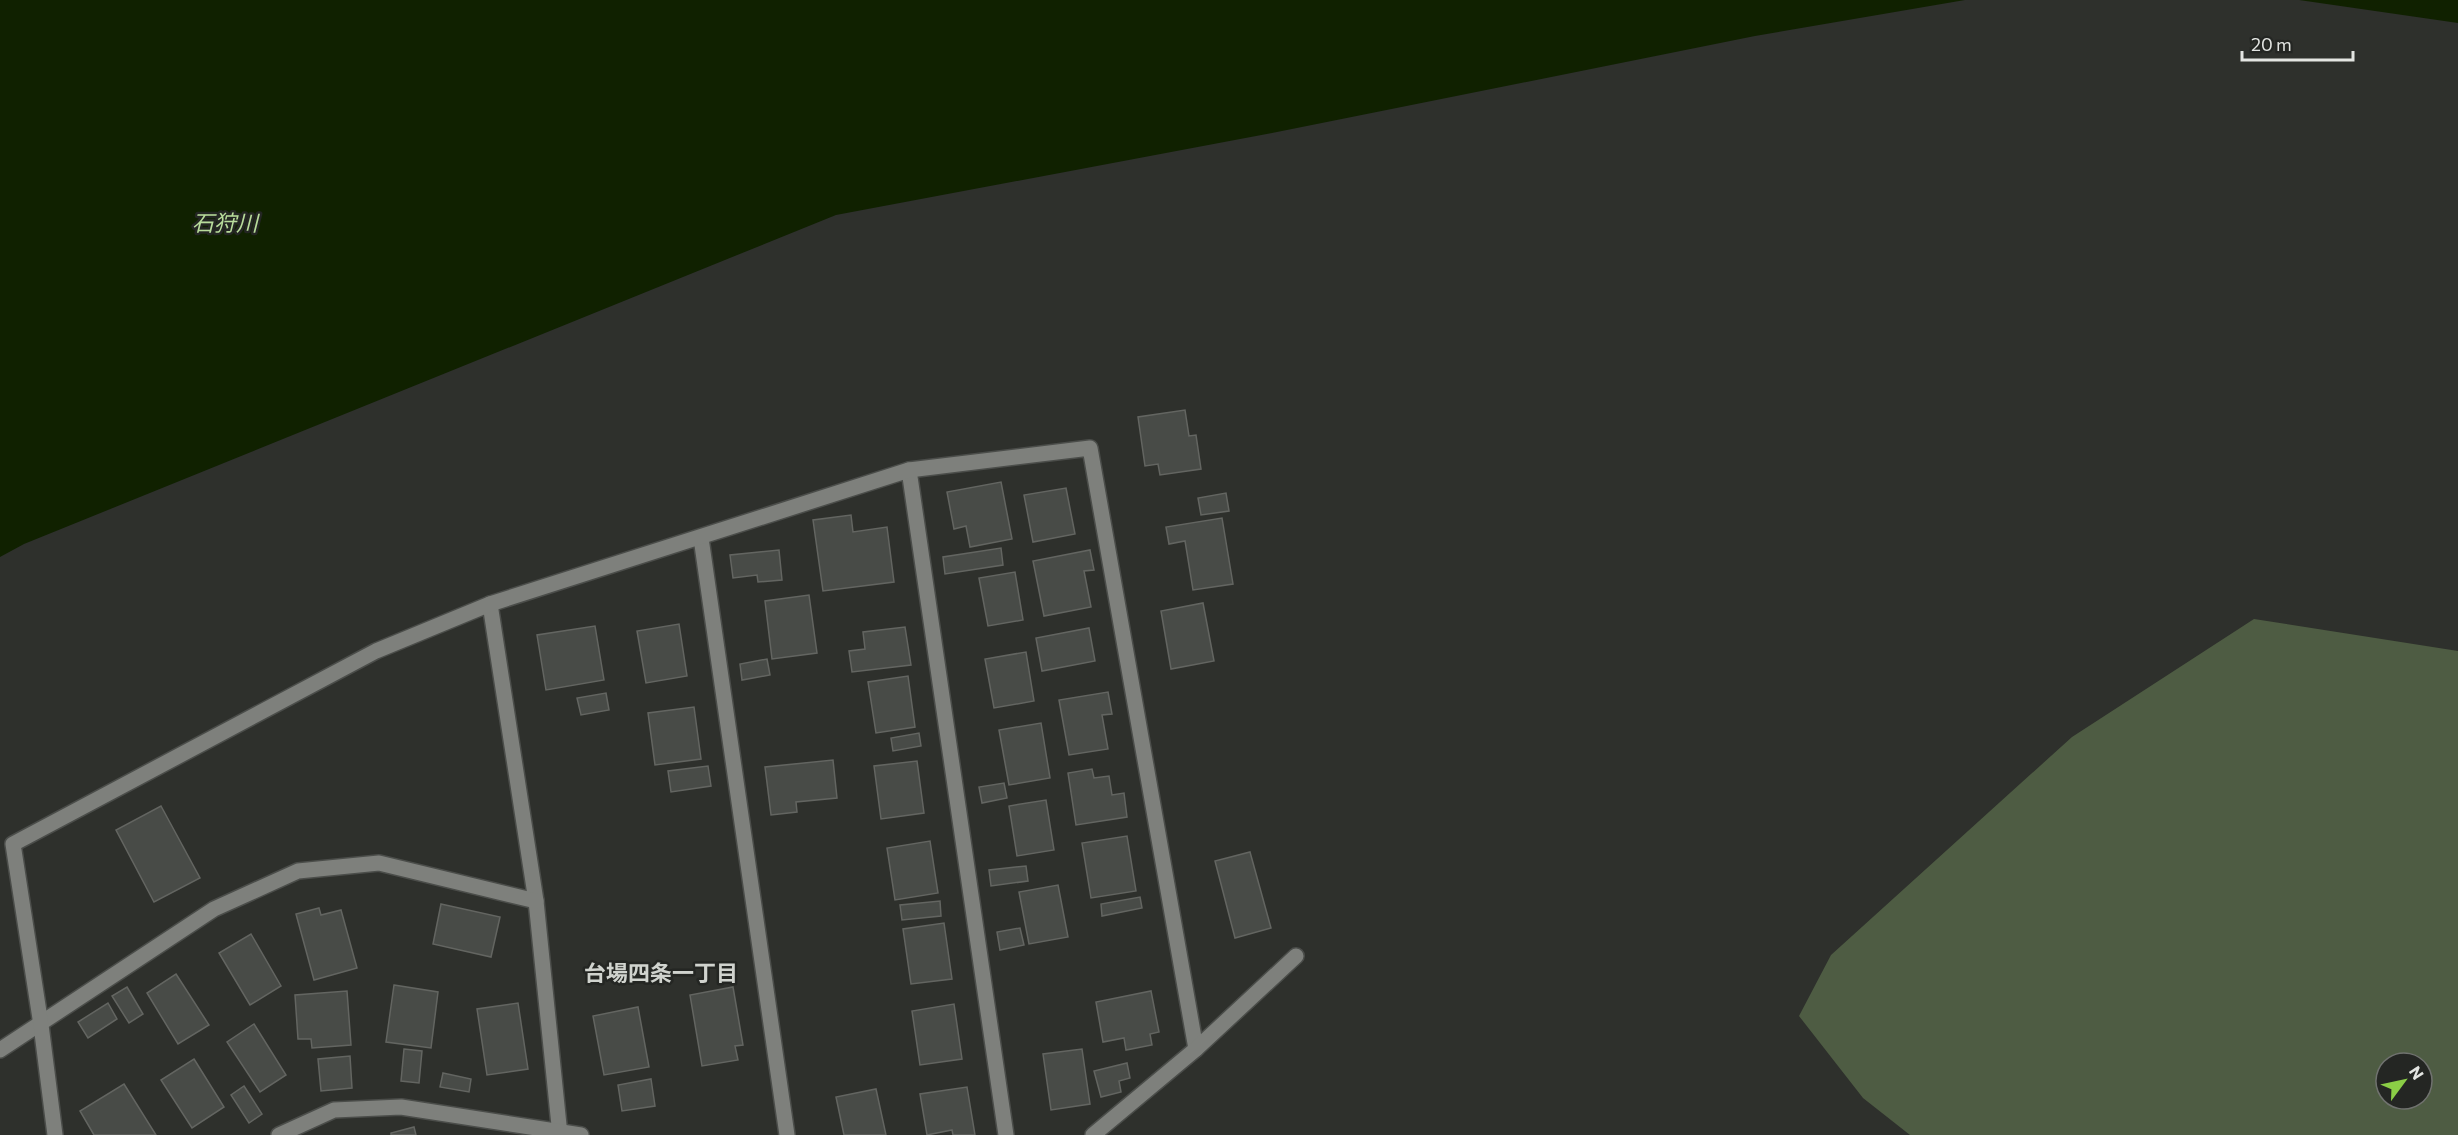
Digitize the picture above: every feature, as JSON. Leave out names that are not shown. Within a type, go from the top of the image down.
[{"type":"street","points":[[55,1135],[41,1025],[13,844],[376,651],[490,604],[909,470],[1090,448],[1196,1049]]},
{"type":"street","points":[[909,470],[1006,1135]]},
{"type":"street","points":[[701,538],[787,1135]]},
{"type":"street","points":[[490,604],[536,901],[560,1133]]},
{"type":"street","points":[[0,1050],[214,909],[298,870],[379,863],[536,901]]},
{"type":"street","points":[[1093,1135],[1196,1049],[1296,956]]},
{"type":"street","points":[[279,1135],[334,1110],[401,1107],[581,1135]]},
{"type":"shaded area","points":[[2254,619],[2458,651],[2458,1135],[1910,1135],[1863,1098],[1799,1016],[1831,955],[2072,737]]},
{"type":"water","name":"石狩川","points":[[0,0],[1965,0],[1755,36],[1272,133],[836,215],[24,544],[0,557]]},
{"type":"water","points":[[2299,0],[2458,0],[2458,23]]},
{"type":"building","points":[[1185,410],[1189,436],[1196,435],[1201,469],[1160,475],[1158,464],[1145,466],[1138,417]]},
{"type":"building","points":[[1001,482],[1012,539],[970,547],[966,526],[954,529],[947,492]]},
{"type":"building","points":[[1066,488],[1075,534],[1033,542],[1024,495]]},
{"type":"building","points":[[1226,493],[1229,511],[1201,515],[1198,498]]},
{"type":"building","points":[[851,515],[853,532],[887,527],[894,582],[823,591],[813,520]]},
{"type":"building","points":[[1222,518],[1233,584],[1193,590],[1185,541],[1169,544],[1166,527]]},
{"type":"building","points":[[1001,548],[1003,565],[945,574],[943,557]]},
{"type":"building","points":[[779,550],[782,580],[758,582],[757,575],[733,578],[730,555]]},
{"type":"building","points":[[1090,550],[1094,570],[1084,571],[1091,607],[1044,616],[1033,561]]},
{"type":"building","points":[[1015,572],[1023,620],[988,626],[979,578]]},
{"type":"building","points":[[809,595],[817,653],[772,659],[765,601]]},
{"type":"building","points":[[1203,603],[1214,661],[1171,669],[1161,611]]},
{"type":"building","points":[[679,624],[687,676],[646,683],[637,631]]},
{"type":"building","points":[[595,626],[604,680],[546,690],[537,635]]},
{"type":"building","points":[[905,627],[911,665],[852,672],[849,651],[865,649],[863,632]]},
{"type":"building","points":[[1089,628],[1095,661],[1042,671],[1036,638]]},
{"type":"building","points":[[1026,652],[1034,701],[994,708],[985,659]]},
{"type":"building","points":[[767,659],[770,675],[742,680],[740,664]]},
{"type":"building","points":[[908,676],[915,727],[876,733],[868,682]]},
{"type":"building","points":[[1108,692],[1112,714],[1102,715],[1108,749],[1069,755],[1059,700]]},
{"type":"building","points":[[606,693],[609,710],[581,715],[577,698]]},
{"type":"building","points":[[694,707],[701,759],[655,765],[648,713]]},
{"type":"building","points":[[1041,723],[1050,778],[1009,785],[999,730]]},
{"type":"building","points":[[919,733],[921,746],[893,751],[891,738]]},
{"type":"building","points":[[833,760],[837,798],[796,802],[797,812],[771,815],[765,767]]},
{"type":"building","points":[[917,761],[924,813],[881,819],[874,766]]},
{"type":"building","points":[[708,766],[711,786],[671,792],[668,771]]},
{"type":"building","points":[[1092,769],[1094,778],[1109,776],[1112,795],[1124,793],[1127,817],[1076,825],[1068,773]]},
{"type":"building","points":[[1004,783],[1007,798],[982,803],[979,787]]},
{"type":"building","points":[[1046,800],[1054,850],[1017,856],[1009,806]]},
{"type":"building","points":[[161,806],[200,878],[154,902],[116,830]]},
{"type":"building","points":[[1127,836],[1136,891],[1091,898],[1082,843]]},
{"type":"building","points":[[930,841],[938,893],[895,900],[887,848]]},
{"type":"building","points":[[1250,852],[1271,928],[1235,938],[1215,861]]},
{"type":"building","points":[[1026,866],[1028,881],[991,886],[989,870]]},
{"type":"building","points":[[1058,885],[1068,937],[1029,944],[1019,892]]},
{"type":"building","points":[[1140,897],[1142,908],[1102,916],[1101,904]]},
{"type":"building","points":[[940,901],[941,916],[902,920],[900,905]]},
{"type":"building","points":[[441,904],[500,917],[491,957],[433,944]]},
{"type":"building","points":[[319,908],[321,915],[341,910],[357,968],[314,980],[296,914]]},
{"type":"building","points":[[944,923],[952,979],[911,984],[903,929]]},
{"type":"building","points":[[1020,928],[1024,945],[1000,950],[997,932]]},
{"type":"building","points":[[251,934],[281,986],[250,1005],[219,953]]},
{"type":"building","points":[[176,974],[209,1025],[178,1044],[147,993]]},
{"type":"building","points":[[394,985],[438,992],[431,1048],[386,1042]]},
{"type":"building","points":[[127,987],[143,1014],[129,1023],[112,996]]},
{"type":"building","points":[[733,987],[743,1045],[735,1046],[738,1060],[702,1066],[690,995]]},
{"type":"building","points":[[347,991],[351,1045],[312,1048],[311,1039],[298,1039],[295,995]]},
{"type":"building","points":[[1151,991],[1159,1032],[1150,1034],[1152,1045],[1126,1050],[1124,1038],[1103,1042],[1096,1002]]},
{"type":"building","points":[[108,1003],[117,1019],[88,1038],[78,1022]]},
{"type":"building","points":[[518,1003],[528,1069],[487,1075],[477,1009]]},
{"type":"building","points":[[954,1004],[962,1059],[920,1065],[912,1011]]},
{"type":"building","points":[[638,1007],[649,1067],[604,1075],[593,1016]]},
{"type":"building","points":[[254,1024],[286,1075],[260,1092],[227,1042]]},
{"type":"building","points":[[404,1049],[422,1051],[419,1083],[401,1081]]},
{"type":"building","points":[[1082,1049],[1090,1104],[1051,1110],[1043,1054]]},
{"type":"building","points":[[350,1056],[352,1088],[321,1091],[318,1059]]},
{"type":"building","points":[[194,1059],[224,1107],[192,1128],[161,1080]]},
{"type":"building","points":[[1127,1063],[1130,1078],[1119,1081],[1121,1092],[1101,1097],[1094,1071]]},
{"type":"building","points":[[443,1073],[471,1079],[469,1092],[440,1087]]},
{"type":"building","points":[[651,1079],[655,1106],[622,1111],[618,1085]]},
{"type":"building","points":[[124,1084],[156,1135],[94,1135],[80,1111]]},
{"type":"building","points":[[244,1086],[262,1114],[249,1123],[231,1095]]},
{"type":"building","points":[[967,1087],[975,1135],[953,1135],[952,1130],[927,1135],[920,1094]]},
{"type":"building","points":[[876,1089],[886,1135],[844,1135],[836,1097]]},
{"type":"building","points":[[414,1127],[416,1135],[391,1135],[391,1133]]},
{"type":"district","name":"台場四条一丁目","points":[[661,973]]}]
